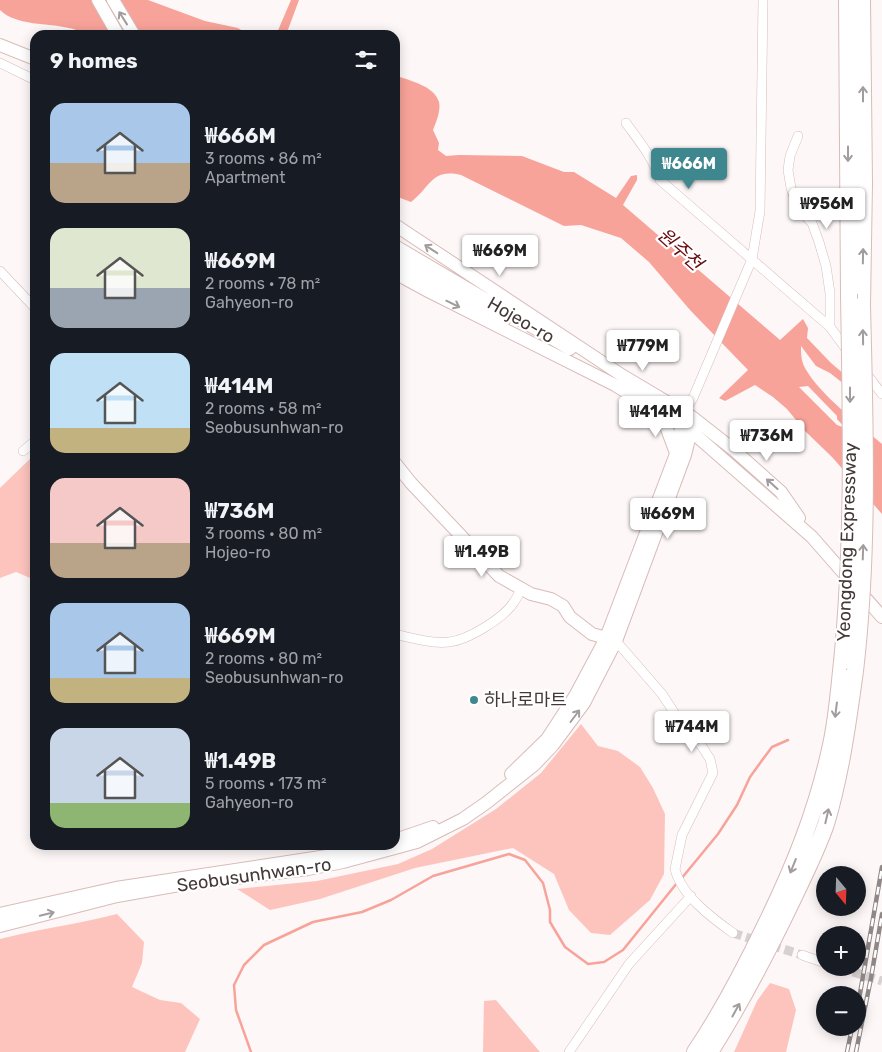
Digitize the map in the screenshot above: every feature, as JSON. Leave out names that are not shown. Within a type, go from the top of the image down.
[{"type":"highway","name":"Yeongdong Expressway","points":[[710,1052],[732,1017],[771,946],[802,880],[825,825],[845,744],[849,666],[848,552],[850,442],[847,0]]},
{"type":"highway","name":"Yeongdong Expressway","points":[[695,1052],[719,1016],[788,880],[810,822],[832,744],[849,666],[860,628],[864,520],[862,0]]},
{"type":"street","points":[[98,0],[115,30]]},
{"type":"street","points":[[113,0],[131,30]]},
{"type":"street","points":[[688,414],[752,259],[760,211],[763,0]]},
{"type":"street","points":[[0,46],[30,57]]},
{"type":"street","points":[[0,63],[30,78]]},
{"type":"street","points":[[626,123],[647,152],[660,180],[830,327],[882,394]]},
{"type":"street","points":[[798,136],[790,156],[788,170],[791,188],[798,208],[812,223],[824,258],[830,293],[830,327]]},
{"type":"street","points":[[400,229],[581,359]]},
{"type":"street","name":"Hojeo-ro","points":[[400,249],[619,380],[661,413],[686,428],[717,453],[812,537]]},
{"type":"street","name":"Hojeo-ro","points":[[400,263],[619,380],[688,414],[734,450],[780,492],[812,537],[882,617]]},
{"type":"street","points":[[0,271],[30,303]]},
{"type":"street","points":[[400,276],[430,292],[581,359]]},
{"type":"street","points":[[661,413],[681,454],[700,450],[717,453]]},
{"type":"street","name":"Seobusunhwan-ro","points":[[400,847],[425,839],[464,819],[486,803],[534,765],[553,745],[584,703],[611,639],[681,454],[688,414]]},
{"type":"street","points":[[23,451],[30,445]]},
{"type":"street","points":[[400,470],[499,576],[531,594],[551,599],[563,606],[570,617],[592,634],[611,639],[662,694],[688,734],[701,745],[710,758],[713,774],[682,834],[675,869],[676,875],[688,893],[712,918],[733,933]]},
{"type":"street","points":[[400,635],[422,640],[449,642],[468,636],[492,623],[514,603],[522,588]]},
{"type":"street","name":"Seobusunhwan-ro","points":[[400,838],[434,826],[456,814],[501,784],[546,738],[611,639]]},
{"type":"street","name":"Seobusunhwan-ro","points":[[0,914],[116,888],[357,850]]},
{"type":"street","name":"Seobusunhwan-ro","points":[[0,926],[117,896],[308,869],[391,850]]},
{"type":"street","points":[[569,1052],[629,964],[688,893]]},
{"type":"street","points":[[802,955],[816,959]]},
{"type":"shaded area","points":[[0,0],[148,0],[205,21],[241,30],[75,30],[15,19],[0,10]]},
{"type":"shaded area","points":[[291,0],[299,0],[288,30],[278,30]]},
{"type":"shaded area","points":[[400,77],[420,84],[432,91],[436,96],[439,102],[439,109],[433,130],[439,143],[438,150],[446,156],[522,156],[564,172],[574,172],[616,198],[631,176],[637,175],[637,180],[623,205],[780,340],[803,319],[808,328],[807,338],[831,363],[864,391],[844,384],[830,373],[816,366],[801,346],[801,357],[804,365],[820,388],[882,444],[882,514],[832,457],[805,431],[787,409],[773,397],[755,385],[725,401],[719,398],[748,370],[690,310],[649,262],[621,238],[581,225],[564,226],[461,175],[443,174],[437,177],[411,202],[400,198]],"holes":[[[808,386],[837,416],[837,419],[845,428],[837,425],[799,387]]]},
{"type":"shaded area","points":[[30,459],[30,578],[16,572],[0,578],[0,488]]},
{"type":"shaded area","points":[[581,724],[598,746],[618,751],[640,767],[653,788],[665,814],[664,874],[650,900],[610,935],[591,933],[569,910],[554,874],[513,848],[415,868],[320,899],[270,910],[237,889],[317,881],[398,864],[432,849],[496,809],[541,773]]},
{"type":"shaded area","points":[[117,914],[144,942],[142,963],[132,987],[160,1000],[181,1003],[200,1019],[185,1052],[0,1052],[0,939]]},
{"type":"shaded area","points":[[770,983],[789,989],[796,1010],[786,1052],[734,1052],[757,1001]]},
{"type":"shaded area","points":[[496,1000],[540,1052],[483,1052],[484,1001]]},
{"type":"waterway","points":[[681,879],[718,834],[737,805],[750,777],[772,747],[788,740]]},
{"type":"waterway","points":[[251,1052],[236,1010],[234,985],[244,965],[264,945],[313,922],[362,912],[391,900],[433,876],[509,854],[525,860],[543,883],[550,910],[550,922],[565,947],[588,964],[604,962],[623,950],[677,883]]},
{"type":"tunnel","points":[[733,933],[802,955]]},
{"type":"tunnel","points":[[866,976],[882,981]]},
{"type":"railway","points":[[861,986],[882,867]]},
{"type":"railway","points":[[856,1052],[882,914]]},
{"type":"railway","points":[[847,1052],[850,1036]]},
{"type":"place","name":"하나로마트","points":[[474,700]]},
{"type":"water label","name":"원주천","points":[[680,249]]}]
